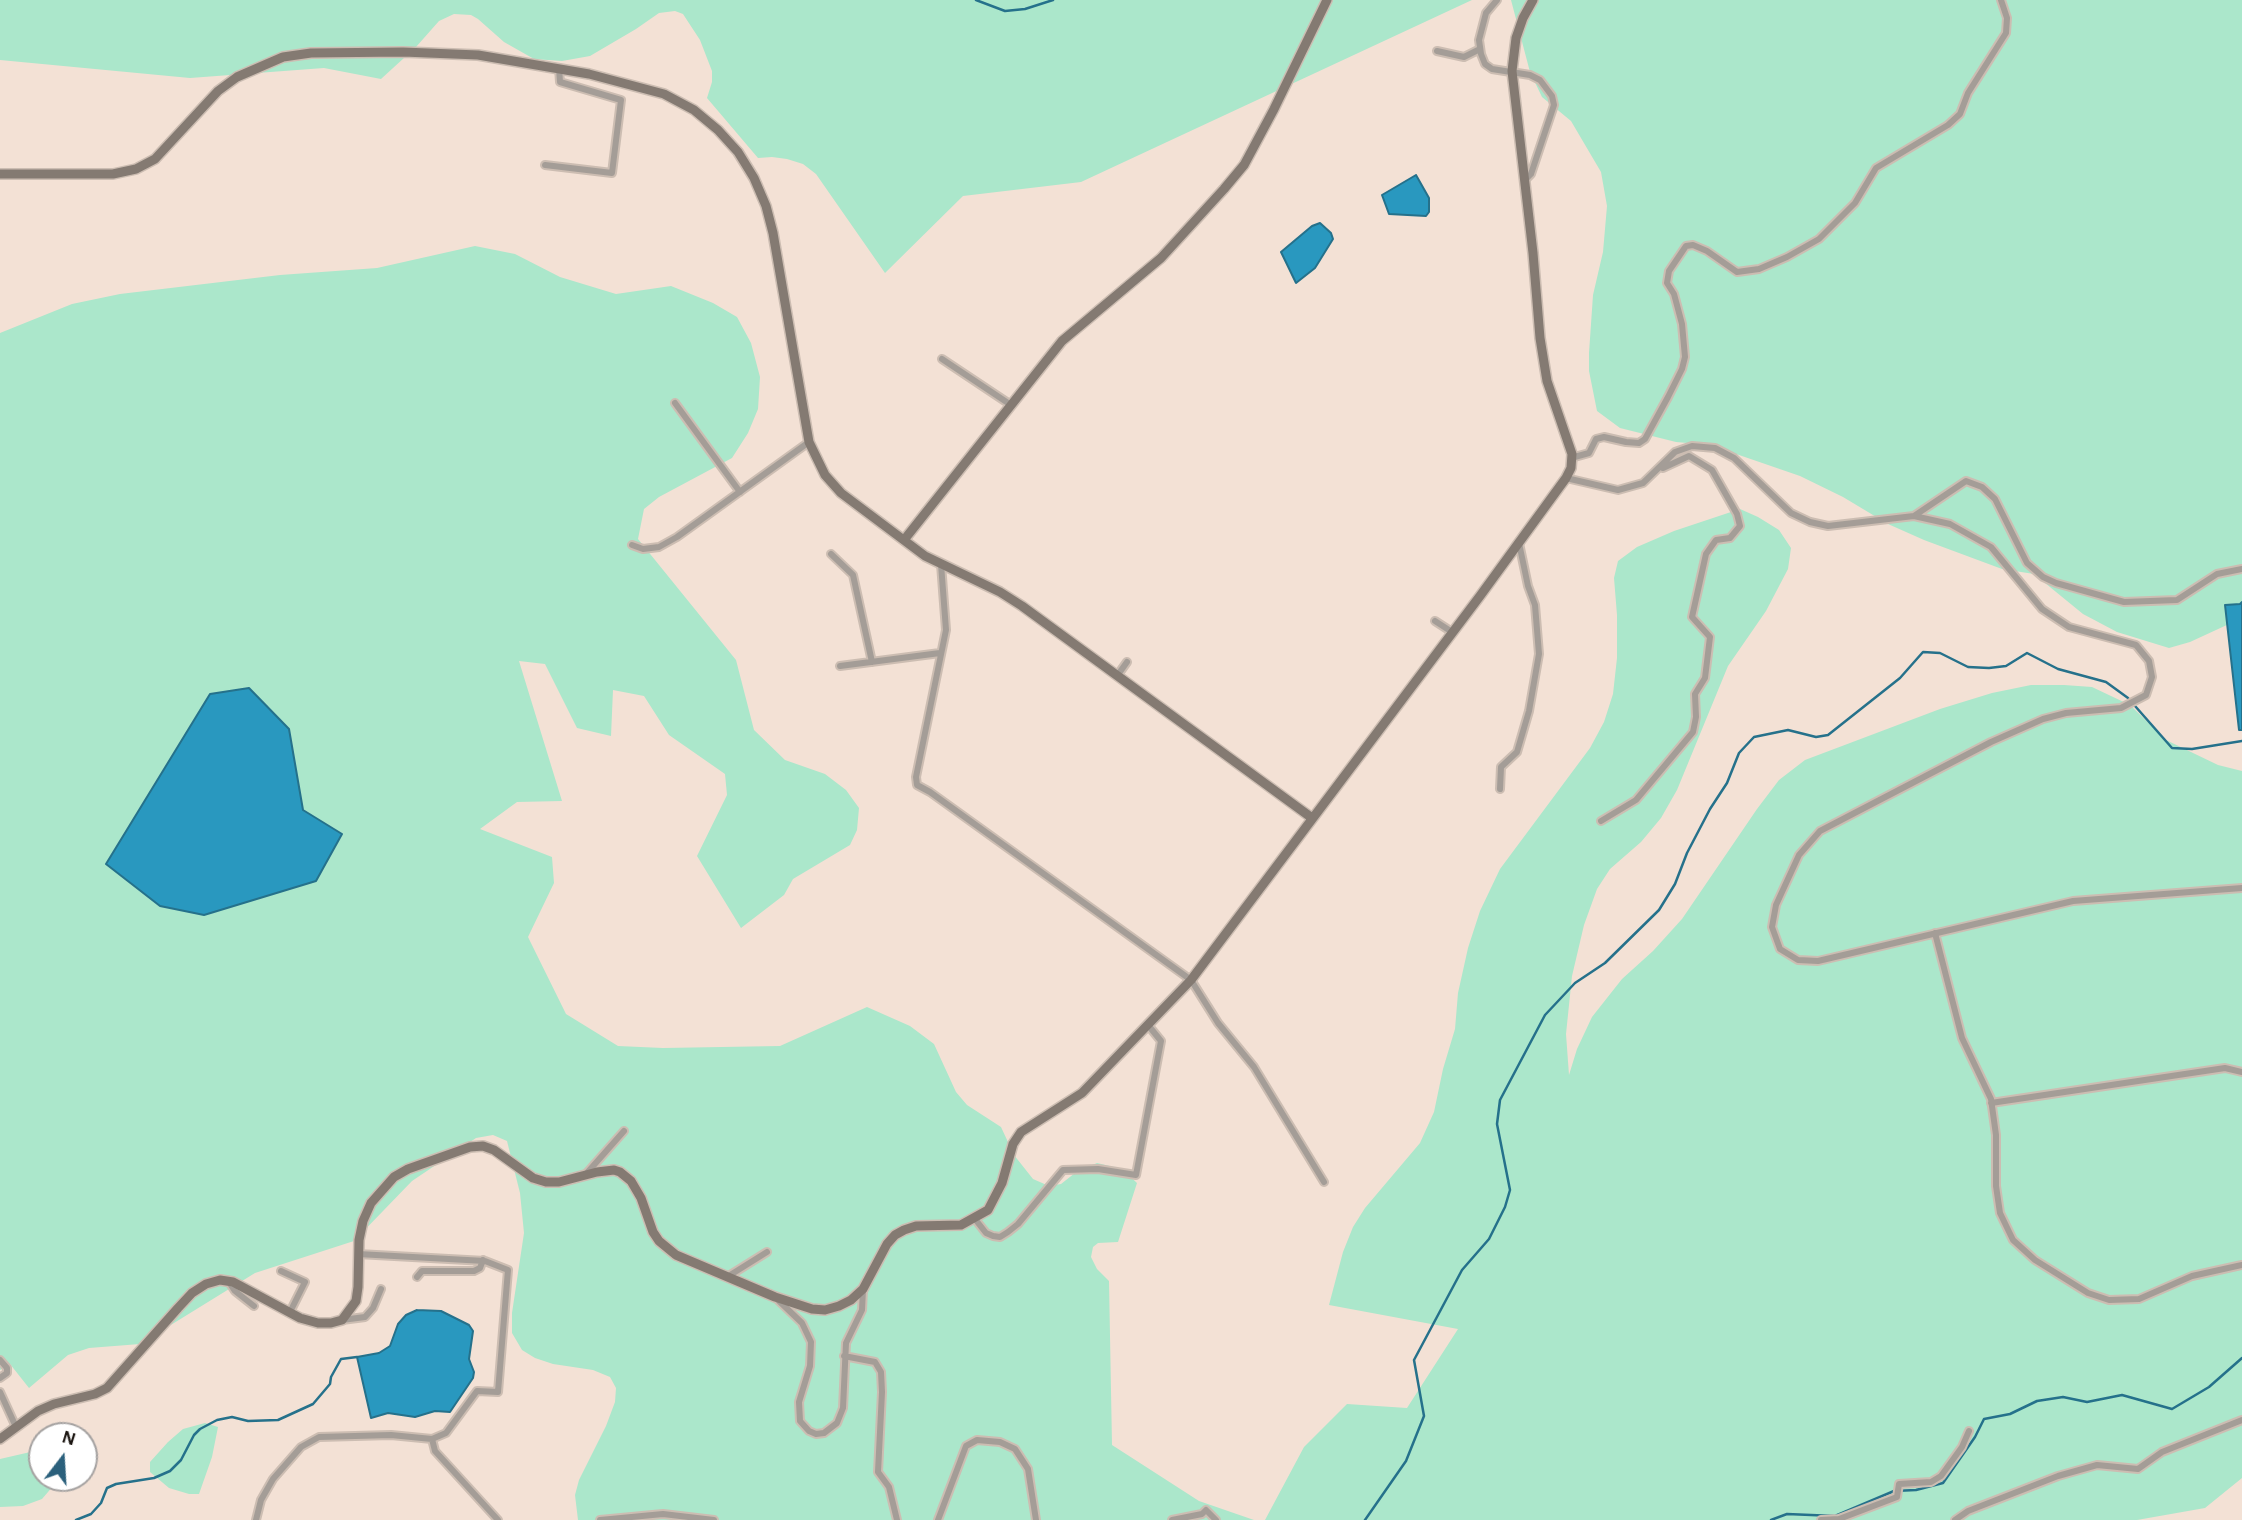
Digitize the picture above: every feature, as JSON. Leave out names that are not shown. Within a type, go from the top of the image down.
[{"type":"street","points":[[904,540],[1062,341],[1161,258],[1244,165],[1327,0]]},
{"type":"street","points":[[1497,0],[1486,13],[1479,40],[1485,64],[1492,69],[1513,71],[1540,79],[1552,96],[1554,105],[1531,174],[1524,181]]},
{"type":"street","points":[[342,1320],[356,1301],[358,1254],[363,1221],[371,1203],[394,1177],[428,1160],[470,1147],[483,1146],[494,1150],[533,1178],[546,1182],[614,1170],[620,1172],[631,1181],[641,1198],[653,1232],[666,1248],[676,1255],[796,1305],[825,1310],[851,1300],[863,1289],[887,1244],[895,1235],[916,1226],[961,1225],[988,1210],[995,1200],[1013,1143],[1021,1132],[1082,1093],[1191,980],[1519,542],[1571,468],[1571,458],[1548,381],[1540,338],[1513,71],[1516,38],[1533,0]]},
{"type":"street","points":[[1571,458],[1589,453],[1597,439],[1604,437],[1639,443],[1645,439],[1668,397],[1685,357],[1682,324],[1674,294],[1667,283],[1669,271],[1686,246],[1693,245],[1707,251],[1737,272],[1768,265],[1819,239],[1855,203],[1876,168],[1948,125],[1960,114],[1968,93],[2006,33],[2007,18],[2001,0]]},
{"type":"street","points":[[1437,51],[1464,57],[1480,49]]},
{"type":"street","points":[[0,174],[113,174],[136,169],[155,159],[218,90],[237,77],[283,57],[311,53],[403,52],[478,55],[628,82],[664,94],[694,110],[718,130],[738,152],[754,178],[766,206],[773,233],[808,442],[825,475],[841,493],[941,564],[1006,596],[1312,818]]},
{"type":"street","points":[[545,165],[612,173],[621,100],[560,82],[559,68]]},
{"type":"street","points":[[942,359],[1011,405]]},
{"type":"street","points":[[675,403],[740,492]]},
{"type":"street","points":[[632,545],[643,549],[659,547],[677,537],[808,442]]},
{"type":"street","points":[[1566,478],[1618,490],[1643,483],[1675,452],[1692,446],[1715,448],[1734,458],[1791,513],[1810,522],[1828,526],[1914,516],[1950,524],[1992,547],[2042,610],[2069,627],[2136,645],[2149,661],[2152,677],[2146,695],[2128,705],[2122,708],[2066,713],[2043,719],[1991,742],[1820,831],[1799,855],[1776,905],[1772,927],[1780,949],[1798,960],[1818,961],[2073,901],[2242,888]]},
{"type":"street","points":[[1601,821],[1636,800],[1693,732],[1696,718],[1695,694],[1705,678],[1710,637],[1692,617],[1706,554],[1716,540],[1730,538],[1740,526],[1737,514],[1712,470],[1689,456],[1658,470]]},
{"type":"street","points":[[1914,516],[1966,481],[1982,487],[1995,499],[2027,563],[2043,577],[2082,591],[2124,601],[2178,600],[2217,574],[2242,569]]},
{"type":"street","points":[[1500,789],[1501,766],[1517,752],[1529,711],[1539,654],[1535,605],[1528,586],[1519,542]]},
{"type":"street","points":[[831,554],[853,575],[872,662]]},
{"type":"street","points":[[941,564],[946,630],[916,777],[917,785],[1191,980],[1218,1023],[1254,1067],[1324,1182]]},
{"type":"street","points":[[1435,621],[1452,632]]},
{"type":"street","points":[[840,666],[940,653]]},
{"type":"street","points":[[1117,676],[1127,662]]},
{"type":"street","points":[[1936,933],[1962,1038],[1992,1103],[2000,1213],[2013,1240],[2035,1260],[2088,1293],[2109,1300],[2139,1299],[2192,1276],[2242,1265]]},
{"type":"street","points":[[975,1219],[986,1233],[1000,1237],[1018,1224],[1063,1170],[1098,1169],[1136,1175],[1161,1041],[1148,1025]]},
{"type":"street","points":[[1992,1103],[2225,1068],[2242,1072]]},
{"type":"street","points":[[585,1175],[624,1131]]},
{"type":"street","points":[[727,1277],[767,1252]]},
{"type":"street","points":[[256,1520],[261,1500],[273,1479],[301,1447],[318,1437],[391,1435],[432,1439],[446,1433],[477,1391],[498,1392],[508,1270],[483,1261],[358,1254]]},
{"type":"street","points":[[417,1277],[422,1270],[474,1271],[480,1268],[483,1261]]},
{"type":"street","points":[[281,1271],[305,1282],[290,1312]]},
{"type":"street","points":[[0,1439],[38,1411],[107,1388],[192,1293],[206,1284],[220,1280],[229,1282],[318,1323],[365,1317],[373,1308],[381,1289]]},
{"type":"street","points":[[229,1282],[235,1291],[254,1306]]},
{"type":"street","points":[[775,1297],[802,1323],[811,1342],[810,1366],[799,1402],[799,1415],[800,1421],[816,1434],[824,1433],[837,1423],[844,1408],[844,1356],[850,1333],[862,1310],[863,1289]]},
{"type":"street","points":[[844,1356],[875,1362],[880,1373],[882,1392],[878,1472],[889,1487],[897,1520]]},
{"type":"street","points":[[0,1360],[7,1368],[7,1373],[0,1378]]},
{"type":"street","points":[[0,1392],[16,1427]]},
{"type":"street","points":[[1955,1520],[1968,1511],[2045,1481],[2097,1465],[2138,1469],[2162,1452],[2242,1420]]},
{"type":"street","points":[[1821,1520],[1839,1519],[1897,1496],[1899,1486],[1931,1482],[1941,1476],[1962,1447],[1969,1431]]},
{"type":"street","points":[[432,1439],[435,1451],[498,1520]]},
{"type":"street","points":[[938,1520],[966,1446],[977,1440],[1000,1442],[1015,1449],[1028,1469],[1036,1520]]},
{"type":"street","points":[[1171,1520],[1202,1514],[1206,1510],[1216,1520]]},
{"type":"street","points":[[600,1520],[663,1514],[714,1520]]},
{"type":"green space","points":[[0,0],[1472,0],[1081,182],[963,196],[885,273],[816,174],[803,164],[787,159],[758,158],[707,98],[712,71],[700,40],[683,14],[675,11],[659,13],[590,56],[562,61],[534,59],[504,42],[471,15],[454,14],[439,21],[416,47],[381,79],[324,68],[190,78],[0,60]]},
{"type":"green space","points":[[1511,0],[2242,0],[2242,618],[2190,642],[2169,648],[2117,632],[2083,614],[2034,574],[2002,569],[1924,540],[1888,524],[1843,497],[1800,476],[1710,445],[1676,442],[1620,428],[1597,411],[1589,371],[1589,353],[1593,295],[1603,252],[1607,206],[1601,172],[1571,121],[1542,97],[1530,72]]},
{"type":"green space","points":[[475,246],[515,254],[560,277],[616,294],[671,286],[713,303],[737,317],[751,343],[760,377],[758,409],[748,433],[732,458],[659,497],[644,509],[638,539],[736,660],[754,730],[785,760],[825,774],[846,790],[859,808],[857,830],[850,845],[793,879],[784,895],[741,928],[697,856],[727,795],[725,774],[669,735],[644,696],[613,690],[611,736],[577,728],[545,664],[519,661],[562,801],[517,802],[480,829],[552,857],[554,883],[528,937],[566,1014],[618,1046],[780,1046],[867,1007],[910,1026],[934,1044],[956,1092],[967,1105],[1001,1127],[1014,1155],[1033,1179],[1049,1186],[1061,1184],[1075,1173],[1097,1163],[1122,1169],[1137,1183],[1118,1242],[1098,1243],[1093,1247],[1091,1257],[1097,1269],[1109,1281],[1112,1445],[1199,1501],[1254,1520],[578,1520],[575,1495],[579,1480],[606,1426],[615,1402],[616,1388],[610,1377],[593,1370],[553,1364],[535,1358],[522,1350],[512,1333],[512,1313],[524,1233],[520,1193],[507,1141],[493,1135],[476,1138],[412,1181],[354,1241],[255,1273],[140,1344],[89,1348],[68,1355],[29,1388],[10,1364],[0,1370],[0,333],[72,304],[120,294],[280,275],[377,268]]},
{"type":"green space","points":[[1740,509],[1779,530],[1791,548],[1788,569],[1766,611],[1728,666],[1677,790],[1661,818],[1641,842],[1610,869],[1597,889],[1584,925],[1572,976],[1566,1034],[1569,1075],[1577,1049],[1592,1017],[1622,979],[1653,951],[1682,919],[1779,780],[1805,760],[1940,709],[1992,693],[2031,685],[2064,685],[2092,687],[2130,705],[2166,740],[2218,765],[2242,771],[2242,1478],[2205,1508],[2137,1520],[1265,1520],[1304,1447],[1347,1404],[1407,1408],[1458,1329],[1329,1305],[1343,1252],[1353,1227],[1365,1208],[1420,1143],[1434,1112],[1455,1029],[1458,993],[1468,948],[1480,911],[1500,869],[1590,748],[1604,722],[1613,694],[1617,658],[1614,578],[1618,561],[1637,547],[1674,531]]},
{"type":"green space","points":[[205,1423],[218,1427],[212,1457],[199,1494],[169,1488],[150,1472],[150,1462],[183,1429]]},
{"type":"green space","points":[[28,1453],[28,1492],[48,1492],[42,1499],[23,1506],[0,1507],[0,1459]]},
{"type":"water","points":[[1416,175],[1429,198],[1429,212],[1426,216],[1389,214],[1382,195]]},
{"type":"water","points":[[1320,223],[1331,233],[1333,239],[1315,268],[1296,283],[1281,252],[1312,226]]},
{"type":"water","points":[[2242,602],[2242,730],[2239,730],[2225,605]]},
{"type":"water","points":[[249,688],[289,729],[303,810],[342,834],[316,881],[204,915],[160,906],[106,864],[210,694]]},
{"type":"water","points":[[417,1310],[441,1311],[469,1325],[473,1331],[469,1359],[474,1372],[473,1378],[450,1412],[435,1411],[415,1417],[388,1413],[371,1418],[357,1357],[379,1353],[390,1346],[398,1324],[406,1315]]},
{"type":"waterway","points":[[976,0],[1005,11],[1025,9],[1053,0]]},
{"type":"waterway","points":[[1365,1520],[1406,1461],[1424,1416],[1414,1360],[1462,1270],[1489,1239],[1505,1207],[1510,1190],[1497,1124],[1500,1100],[1545,1015],[1575,983],[1605,963],[1659,910],[1675,884],[1687,853],[1710,809],[1727,783],[1739,753],[1754,737],[1788,730],[1816,737],[1828,735],[1900,678],[1923,652],[1940,653],[1968,667],[1989,668],[2006,666],[2027,653],[2058,669],[2106,682],[2128,698],[2172,748],[2192,749],[2242,741]]},
{"type":"waterway","points":[[76,1520],[91,1514],[101,1503],[107,1488],[154,1478],[170,1471],[181,1460],[194,1435],[217,1420],[232,1417],[248,1421],[278,1420],[313,1404],[330,1384],[341,1359],[357,1357]]},
{"type":"waterway","points":[[1771,1520],[1787,1514],[1835,1516],[1894,1491],[1916,1490],[1943,1483],[1975,1437],[1984,1419],[2010,1414],[2037,1401],[2063,1397],[2087,1402],[2122,1395],[2172,1409],[2209,1387],[2242,1358]]}]
